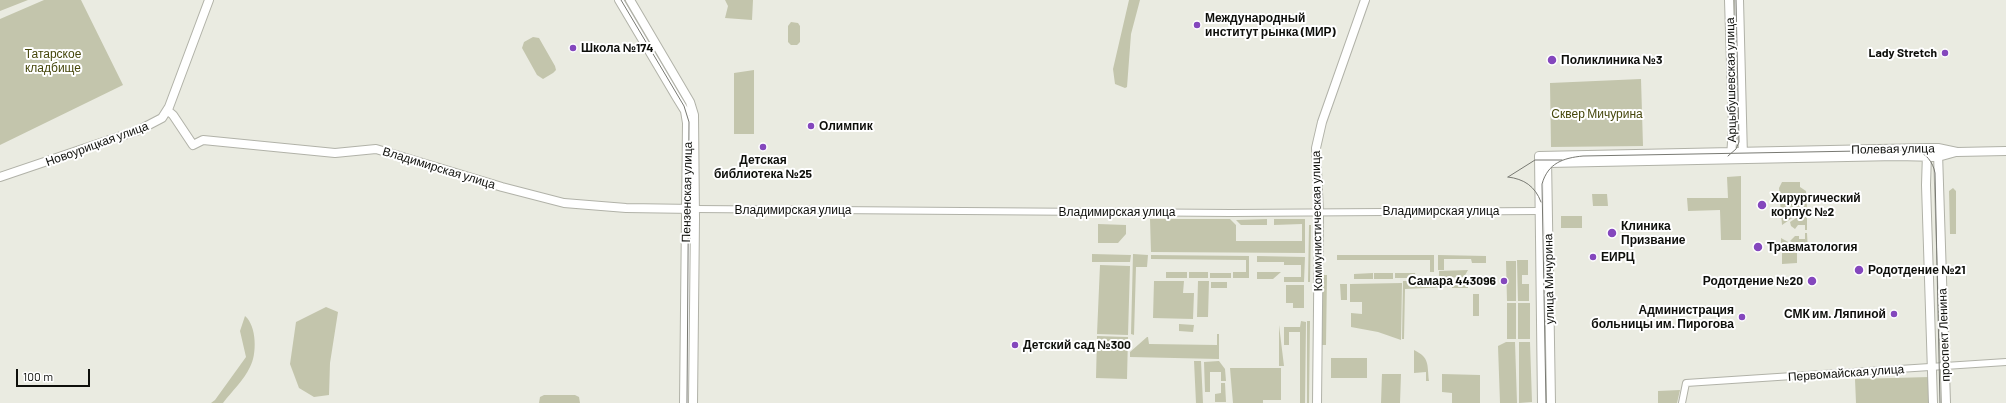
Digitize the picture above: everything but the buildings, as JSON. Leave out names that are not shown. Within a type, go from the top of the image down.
[{"type":"main road","name":"Новоурицкая улица","points":[[0,177],[139,130],[154,124],[162,118],[167,110],[209,0]]},
{"type":"main road","name":"Пензенская улица","points":[[618,0],[685,112],[688,123],[684,403]]},
{"type":"main road","name":"Пензенская улица","points":[[630,0],[692,107],[695,137],[693,403]]},
{"type":"main road","name":"Коммунистическая улица","points":[[1317,403],[1319,212],[1316,148],[1317,137],[1365,0]]},
{"type":"main road","name":"Арцыбушевская улица","points":[[1729,0],[1733,127],[1731,156]]},
{"type":"main road","name":"Арцыбушевская улица","points":[[1739,0],[1743,155]]},
{"type":"main road","name":"Владимирская улица","points":[[167,110],[173,115],[193,145],[203,140],[335,153],[376,148],[502,187],[564,204],[619,208],[695,209]]},
{"type":"main road","name":"Полевая улица","points":[[1545,158],[1731,156],[1928,148],[1938,148],[1957,152]]},
{"type":"main road","name":"проспект Ленина","points":[[1928,148],[1933,403]]},
{"type":"main road","name":"проспект Ленина","points":[[1938,148],[1946,403]]},
{"type":"main road","points":[[1957,152],[2006,151]]},
{"type":"main road","name":"Полевая улица","points":[[1743,155],[1938,158],[1957,152]]},
{"type":"main road","name":"улица Мичурина","points":[[1542,403],[1539,211],[1545,158]]},
{"type":"main road","name":"улица Мичурина","points":[[1545,158],[1552,403]]},
{"type":"street","name":"Владимирская улица","points":[[695,209],[1319,212],[1539,211]]},
{"type":"street","name":"Первомайская улица","points":[[1682,403],[1686,383],[2006,362]]},
{"type":"green space","points":[[0,0],[28,0],[0,11]]},
{"type":"green space","name":"Татарское кладбище","points":[[44,0],[81,0],[123,85],[0,145],[0,19]]},
{"type":"green space","points":[[725,0],[753,0],[752,20],[725,18],[728,6]]},
{"type":"green space","points":[[1129,0],[1140,0],[1131,34],[1127,87],[1125,88],[1115,84],[1113,69]]},
{"type":"green space","points":[[791,22],[798,23],[800,26],[800,42],[797,45],[791,45],[788,42],[788,26]]},
{"type":"green space","points":[[533,37],[539,38],[556,70],[543,79],[537,75],[522,48],[524,42]]},
{"type":"green space","points":[[754,70],[754,134],[734,134],[734,73]]},
{"type":"green space","name":"Сквер Мичурина","points":[[1641,79],[1643,146],[1551,147],[1550,83]]},
{"type":"green space","points":[[1741,176],[1741,240],[1721,240],[1720,210],[1688,211],[1687,198],[1728,198],[1727,177]]},
{"type":"green space","points":[[1782,182],[1800,182],[1800,187],[1806,191],[1807,208],[1782,225],[1779,188]]},
{"type":"green space","points":[[1953,188],[1956,191],[1956,234],[1950,234],[1949,191]]},
{"type":"green space","points":[[1592,194],[1607,194],[1608,206],[1593,206]]},
{"type":"green space","points":[[1807,211],[1807,230],[1805,230],[1805,225],[1798,225],[1795,229],[1791,226],[1790,222]]},
{"type":"green space","points":[[1561,216],[1582,216],[1582,228],[1561,228]]},
{"type":"green space","points":[[1150,219],[1230,219],[1236,225],[1236,241],[1302,241],[1302,224],[1274,225],[1274,219],[1305,219],[1305,253],[1151,252]]},
{"type":"green space","points":[[1267,219],[1267,225],[1241,225],[1236,220]]},
{"type":"green space","points":[[1098,224],[1126,225],[1126,234],[1118,243],[1098,243]]},
{"type":"green space","points":[[1309,225],[1311,225],[1310,282],[1308,282]]},
{"type":"green space","points":[[1805,233],[1807,233],[1808,251],[1790,241],[1795,236],[1799,236],[1799,239],[1805,239]]},
{"type":"green space","points":[[1781,238],[1797,247],[1797,263],[1782,264],[1782,253],[1790,253],[1790,245],[1781,245]]},
{"type":"green space","points":[[1092,254],[1131,255],[1130,262],[1092,262]]},
{"type":"green space","points":[[1133,254],[1148,255],[1147,267],[1136,267],[1134,335],[1131,334]]},
{"type":"green space","points":[[1151,255],[1249,256],[1249,278],[1233,278],[1233,272],[1246,272],[1246,260],[1151,259]]},
{"type":"green space","points":[[1337,255],[1434,255],[1434,272],[1430,272],[1430,260],[1337,260]]},
{"type":"green space","points":[[1438,255],[1486,256],[1486,263],[1472,263],[1471,259],[1444,259],[1444,270],[1438,270]]},
{"type":"green space","points":[[1257,256],[1305,257],[1304,282],[1284,282],[1284,277],[1301,277],[1301,265],[1284,265],[1284,262],[1257,262]]},
{"type":"green space","points":[[1517,260],[1528,260],[1528,275],[1522,275],[1522,284],[1529,284],[1529,301],[1518,301]]},
{"type":"green space","points":[[1506,261],[1516,261],[1516,301],[1507,301]]},
{"type":"green space","points":[[1100,265],[1130,266],[1128,335],[1097,334]]},
{"type":"green space","points":[[1468,270],[1464,277],[1439,278],[1439,271]]},
{"type":"green space","points":[[1166,272],[1187,272],[1187,278],[1166,278]]},
{"type":"green space","points":[[1189,272],[1208,272],[1208,278],[1189,278]]},
{"type":"green space","points":[[1257,272],[1281,272],[1273,279],[1257,279]]},
{"type":"green space","points":[[1210,273],[1231,273],[1231,278],[1210,278]]},
{"type":"green space","points":[[1373,273],[1373,279],[1354,279],[1354,274]]},
{"type":"green space","points":[[1374,273],[1393,273],[1393,279],[1374,279]]},
{"type":"green space","points":[[1395,273],[1415,273],[1416,278],[1395,278]]},
{"type":"green space","points":[[1322,275],[1327,275],[1326,345],[1322,345]]},
{"type":"green space","points":[[1448,280],[1448,287],[1405,289],[1404,339],[1402,339],[1403,281]]},
{"type":"green space","points":[[1154,281],[1184,281],[1183,293],[1194,293],[1193,319],[1153,318]]},
{"type":"green space","points":[[1198,281],[1209,281],[1208,317],[1197,317]]},
{"type":"green space","points":[[1452,281],[1468,281],[1468,288],[1452,288]]},
{"type":"green space","points":[[1211,282],[1227,282],[1227,288],[1211,288]]},
{"type":"green space","points":[[1402,283],[1401,340],[1378,332],[1351,327],[1351,313],[1362,314],[1362,302],[1350,302],[1350,284]]},
{"type":"green space","points":[[1340,284],[1347,284],[1347,300],[1341,300]]},
{"type":"green space","points":[[1286,285],[1304,285],[1304,308],[1293,308],[1293,303],[1286,303]]},
{"type":"green space","points":[[1473,294],[1479,294],[1479,316],[1473,316]]},
{"type":"green space","points":[[1507,303],[1516,303],[1516,339],[1507,339]]},
{"type":"green space","points":[[1518,303],[1530,303],[1530,339],[1518,339]]},
{"type":"green space","points":[[326,307],[338,312],[330,363],[329,395],[314,397],[299,388],[290,364],[296,322]]},
{"type":"green space","points":[[245,316],[252,326],[254,333],[255,348],[252,362],[245,376],[223,403],[211,403],[215,400],[246,357],[240,331]]},
{"type":"green space","points":[[1301,321],[1306,322],[1305,403],[1300,403],[1300,332],[1289,332],[1289,345],[1284,345],[1284,327],[1300,327]]},
{"type":"green space","points":[[1307,321],[1310,321],[1309,403],[1307,403]]},
{"type":"green space","points":[[1179,324],[1194,325],[1193,332],[1179,331]]},
{"type":"green space","points":[[1279,325],[1284,366],[1279,366]]},
{"type":"green space","points":[[1217,334],[1219,334],[1219,359],[1130,357],[1130,352],[1147,337],[1149,344],[1217,345]]},
{"type":"green space","points":[[1097,336],[1128,337],[1127,379],[1096,378]]},
{"type":"green space","points":[[1506,342],[1515,342],[1517,403],[1500,403],[1498,346]]},
{"type":"green space","points":[[1519,342],[1530,342],[1532,402],[1519,403]]},
{"type":"green space","points":[[1414,350],[1423,356],[1427,362],[1429,381],[1426,381],[1426,372],[1414,373]]},
{"type":"green space","points":[[1331,358],[1367,358],[1367,378],[1331,378]]},
{"type":"green space","points":[[1194,361],[1201,361],[1203,403],[1196,403]]},
{"type":"green space","points":[[1219,361],[1225,369],[1226,381],[1221,381],[1221,372],[1210,372],[1210,392],[1205,392],[1204,362]]},
{"type":"green space","points":[[1230,368],[1281,368],[1281,400],[1263,400],[1263,403],[1233,403]]},
{"type":"green space","points":[[1382,374],[1401,374],[1400,403],[1381,403]]},
{"type":"green space","points":[[1442,374],[1480,375],[1480,403],[1452,403],[1452,393],[1442,392]]},
{"type":"green space","points":[[1930,377],[1931,403],[1856,403],[1855,379]]},
{"type":"green space","points":[[1221,383],[1225,383],[1226,402],[1215,402],[1215,394],[1221,393]]},
{"type":"green space","points":[[1680,390],[1677,403],[1658,403],[1658,391]]},
{"type":"green space","points":[[544,395],[575,395],[579,397],[580,403],[539,403],[540,397]]},
{"type":"tram line","points":[[621,0],[684,106],[689,122],[687,403]]},
{"type":"tram line","points":[[1728,156],[1736,149],[1739,142],[1736,0]]},
{"type":"tram line","points":[[1546,403],[1542,184],[1552,166],[1569,158],[1583,156],[1915,150],[1919,151],[1928,158],[1933,165],[1935,173],[1940,403]]},
{"type":"tram line","points":[[1508,177],[1535,160],[1562,160]]},
{"type":"tram line","points":[[1508,177],[1528,184],[1539,196],[1541,202]]},
{"type":"place","name":"Международный институт рынка (МИР)","points":[[1197,25]]},
{"type":"place","name":"Школа №174","points":[[573,48]]},
{"type":"place","name":"Lady Stretch","points":[[1945,53]]},
{"type":"place","name":"Поликлиника №3","points":[[1552,60]]},
{"type":"place","name":"Олимпик","points":[[811,126]]},
{"type":"place","name":"Детская библиотека №25","points":[[763,147]]},
{"type":"place","name":"Хирургический корпус №2","points":[[1762,205]]},
{"type":"place","name":"Клиника Призвание","points":[[1612,233]]},
{"type":"place","name":"Травматология","points":[[1758,247]]},
{"type":"place","name":"ЕИРЦ","points":[[1593,257]]},
{"type":"place","name":"Родотдение №21","points":[[1859,270]]},
{"type":"place","name":"Самара 443096","points":[[1504,281]]},
{"type":"place","name":"Родотдение №20","points":[[1812,281]]},
{"type":"place","name":"СМК им. Ляпиной","points":[[1894,314]]},
{"type":"place","name":"Администрация больницы им. Пирогова","points":[[1742,317]]},
{"type":"place","name":"Детский сад №300","points":[[1015,345]]}]
